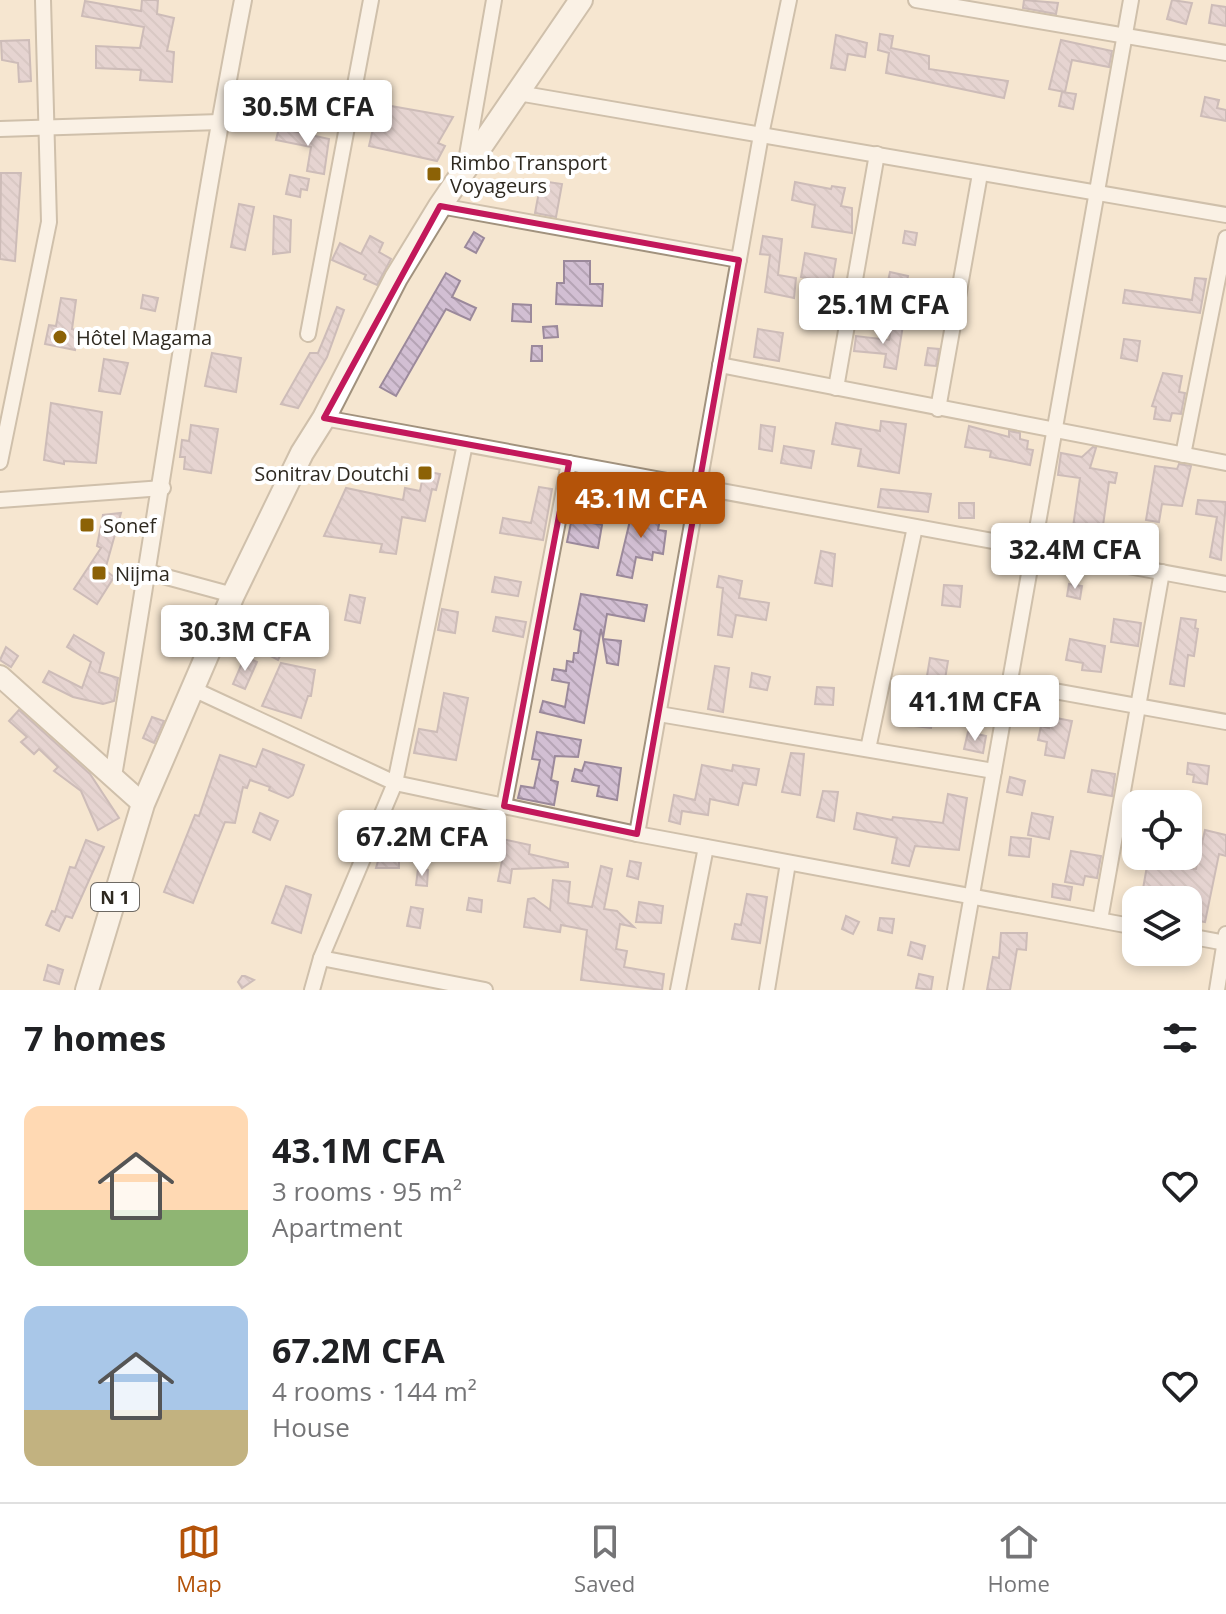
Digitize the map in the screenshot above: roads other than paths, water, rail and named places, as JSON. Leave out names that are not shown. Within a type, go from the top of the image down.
[{"type":"highway","points":[[143,804],[233,595],[302,453],[324,418],[396,278],[440,206],[581,0]]},
{"type":"highway","name":"N 1","points":[[87,990],[143,804]]},
{"type":"main road","points":[[0,676],[143,804]]},
{"type":"street","points":[[0,462],[49,222],[43,0]]},
{"type":"street","points":[[113,776],[163,488],[220,122],[243,0]]},
{"type":"street","points":[[308,334],[371,0]]},
{"type":"street","points":[[465,170],[494,0]]},
{"type":"street","points":[[637,834],[761,135],[789,0]]},
{"type":"street","points":[[916,0],[1226,53]]},
{"type":"street","points":[[955,990],[1131,0]]},
{"type":"street","points":[[518,93],[1226,215]]},
{"type":"street","points":[[0,129],[220,122]]},
{"type":"street","points":[[836,388],[877,154]]},
{"type":"street","points":[[938,409],[980,174]]},
{"type":"street","points":[[440,206],[739,260]]},
{"type":"street","points":[[1183,455],[1226,238]]},
{"type":"street","points":[[720,365],[1226,463]]},
{"type":"street","points":[[324,418],[1226,584]]},
{"type":"street","points":[[312,990],[321,958],[395,783],[465,444]]},
{"type":"street","points":[[504,806],[569,463]]},
{"type":"street","points":[[0,500],[163,488]]},
{"type":"street","points":[[868,749],[915,527]]},
{"type":"street","points":[[148,572],[233,595]]},
{"type":"street","points":[[1100,920],[1162,572]]},
{"type":"street","points":[[1010,683],[1226,722]]},
{"type":"street","points":[[191,688],[395,783],[637,834],[1122,924]]},
{"type":"street","points":[[659,714],[994,771]]},
{"type":"street","points":[[678,990],[706,847]]},
{"type":"street","points":[[767,990],[788,863]]},
{"type":"street","points":[[1202,937],[1226,940],[1217,990]]},
{"type":"street","points":[[321,958],[485,990]]},
{"type":"place","name":"Rimbo Transport Voyageurs","points":[[434,174]]},
{"type":"place","name":"Hôtel Magama","points":[[60,337]]},
{"type":"place","name":"Sonitrav Doutchi","points":[[425,473]]},
{"type":"place","name":"Sonef","points":[[87,525]]},
{"type":"place","name":"Nijma","points":[[99,573]]}]
